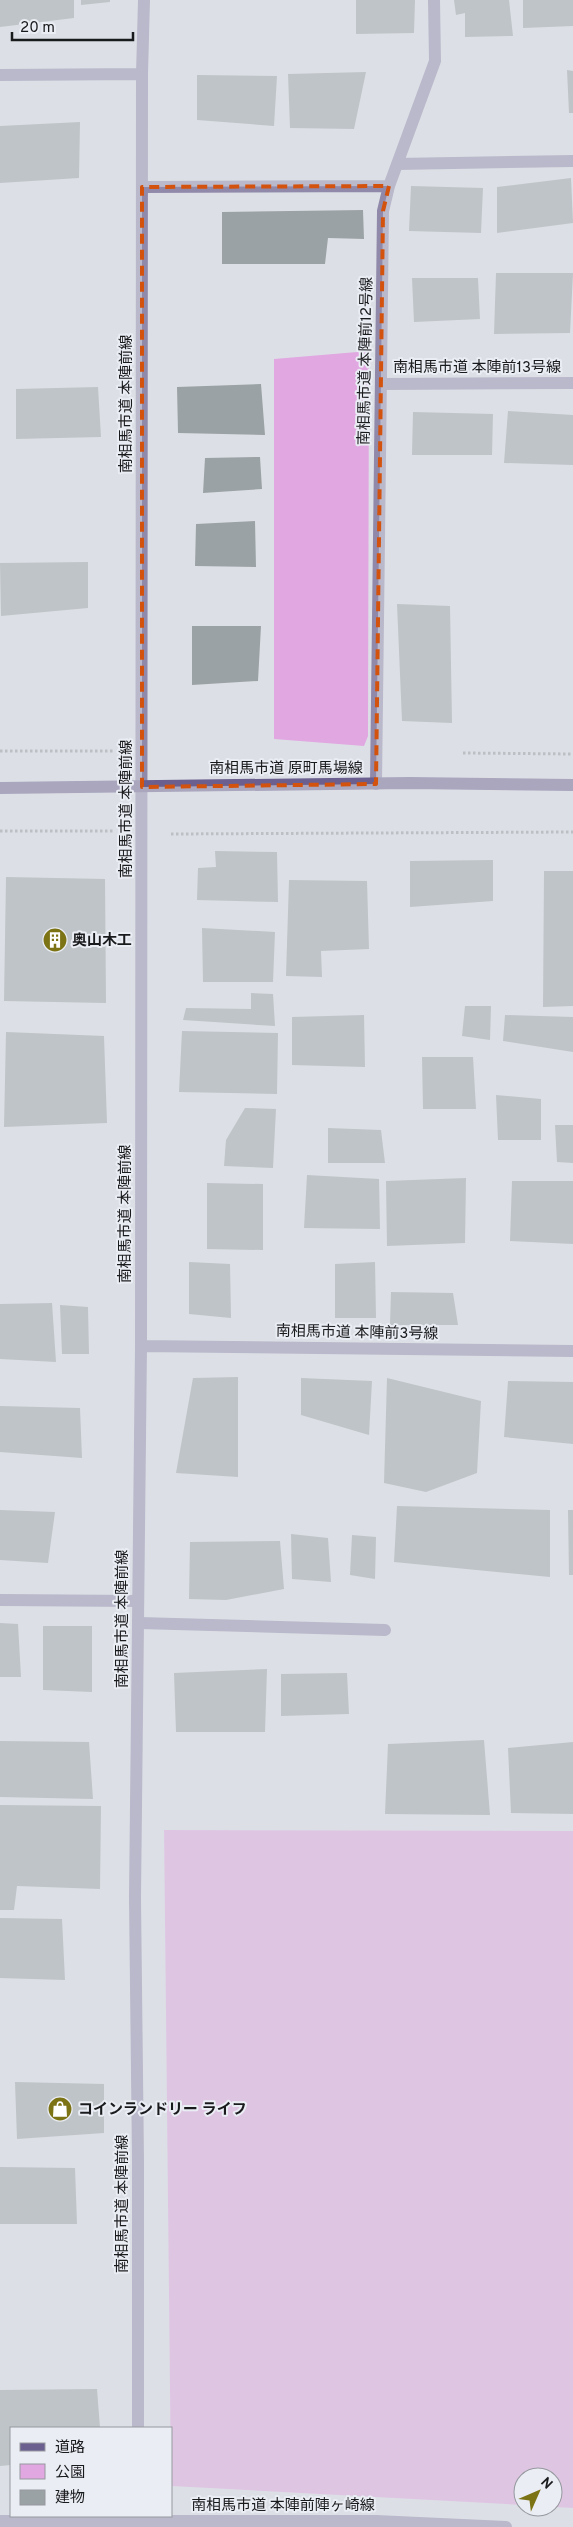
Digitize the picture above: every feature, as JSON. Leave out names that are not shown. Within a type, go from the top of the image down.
[{"type":"street","name":"南相馬市道 本陣前線","points":[[138,2427],[138,2161],[135,1898],[141,1346],[142,74],[144,0]]},
{"type":"street","name":"南相馬市道 本陣前12号線","points":[[376,784],[383,211],[396,164],[435,61],[434,0]]},
{"type":"street","points":[[0,75],[142,74]]},
{"type":"street","points":[[396,164],[573,161]]},
{"type":"street","points":[[142,187],[389,186]]},
{"type":"street","name":"南相馬市道 本陣前13号線","points":[[381,384],[573,383]]},
{"type":"street","name":"南相馬市道 原町馬場線","points":[[0,788],[376,784],[573,785]]},
{"type":"street","name":"南相馬市道 本陣前3号線","points":[[141,1346],[573,1351]]},
{"type":"street","points":[[0,1600],[138,1601]]},
{"type":"street","points":[[139,1623],[385,1630]]},
{"type":"street","name":"南相馬市道 本陣前陣ヶ崎線","points":[[0,2521],[138,2521],[506,2527]]},
{"type":"path","points":[[0,751],[121,751]]},
{"type":"path","points":[[0,830],[121,832]]},
{"type":"path","points":[[172,834],[573,832]]},
{"type":"highlighted area","points":[[389,186],[383,211],[376,784],[142,787],[142,187]]},
{"type":"green space","points":[[369,351],[368,736],[364,746],[274,739],[274,359]]},
{"type":"green space","points":[[164,1830],[573,1831],[573,2508],[563,2508],[563,2467],[513,2467],[513,2504],[172,2486],[172,2427],[170,2427]]},
{"type":"building","points":[[0,0],[74,0],[74,18],[0,27]]},
{"type":"building","points":[[81,0],[110,0],[110,2],[81,5]]},
{"type":"building","points":[[356,0],[415,0],[414,33],[356,34]]},
{"type":"building","points":[[454,0],[509,0],[513,36],[465,37],[465,13],[456,15]]},
{"type":"building","points":[[523,0],[573,0],[573,26],[523,28]]},
{"type":"building","points":[[567,70],[573,71],[573,113],[569,113]]},
{"type":"building","points":[[366,72],[354,129],[290,128],[288,74]]},
{"type":"building","points":[[197,75],[277,76],[274,126],[197,120]]},
{"type":"building","points":[[80,122],[79,178],[0,183],[0,126]]},
{"type":"building","points":[[571,178],[573,223],[497,233],[497,187]]},
{"type":"building","points":[[411,186],[483,188],[481,233],[409,231]]},
{"type":"building","points":[[363,210],[364,239],[328,238],[325,264],[222,264],[222,212]]},
{"type":"building","points":[[496,273],[573,273],[570,333],[494,334]]},
{"type":"building","points":[[412,278],[478,278],[480,319],[414,322]]},
{"type":"building","points":[[261,384],[265,435],[178,433],[177,387]]},
{"type":"building","points":[[98,387],[101,437],[16,439],[16,389]]},
{"type":"building","points":[[508,411],[573,415],[573,465],[504,463]]},
{"type":"building","points":[[413,412],[493,414],[492,455],[412,455]]},
{"type":"building","points":[[260,457],[262,489],[203,493],[205,458]]},
{"type":"building","points":[[255,521],[256,567],[195,566],[196,524]]},
{"type":"building","points":[[88,562],[88,608],[1,616],[0,563]]},
{"type":"building","points":[[397,604],[450,606],[452,723],[402,721]]},
{"type":"building","points":[[192,626],[261,626],[258,681],[192,685]]},
{"type":"building","points":[[215,851],[277,852],[278,902],[197,900],[198,868],[216,867]]},
{"type":"building","points":[[493,860],[493,901],[410,907],[410,861]]},
{"type":"building","points":[[544,871],[573,871],[573,1006],[543,1007]]},
{"type":"building","name":"奥山木工","points":[[6,877],[105,879],[106,1003],[4,1001]]},
{"type":"building","points":[[289,880],[367,881],[369,949],[321,951],[322,977],[286,976]]},
{"type":"building","points":[[202,928],[275,932],[273,982],[203,982]]},
{"type":"building","points":[[251,993],[273,994],[275,1026],[183,1020],[186,1008],[251,1009]]},
{"type":"building","points":[[465,1006],[491,1006],[490,1040],[462,1036]]},
{"type":"building","points":[[364,1015],[365,1067],[292,1065],[292,1017]]},
{"type":"building","points":[[505,1015],[573,1017],[573,1052],[503,1041]]},
{"type":"building","points":[[182,1031],[278,1033],[277,1094],[179,1092]]},
{"type":"building","points":[[6,1032],[104,1036],[107,1123],[4,1127]]},
{"type":"building","points":[[422,1057],[473,1057],[476,1109],[423,1109]]},
{"type":"building","points":[[496,1095],[541,1099],[541,1140],[498,1140]]},
{"type":"building","points":[[245,1108],[276,1109],[273,1168],[224,1166],[226,1140]]},
{"type":"building","points":[[555,1125],[573,1125],[573,1163],[557,1162]]},
{"type":"building","points":[[328,1128],[381,1130],[385,1163],[328,1163]]},
{"type":"building","points":[[307,1175],[379,1179],[380,1229],[304,1228]]},
{"type":"building","points":[[466,1178],[465,1243],[387,1246],[386,1181]]},
{"type":"building","points":[[512,1181],[573,1181],[573,1244],[510,1241]]},
{"type":"building","points":[[207,1183],[263,1184],[263,1250],[207,1249]]},
{"type":"building","points":[[189,1262],[230,1264],[231,1318],[189,1314]]},
{"type":"building","points":[[375,1262],[376,1318],[335,1318],[335,1264]]},
{"type":"building","points":[[391,1292],[453,1293],[458,1325],[390,1325]]},
{"type":"building","points":[[52,1303],[56,1362],[0,1359],[0,1304]]},
{"type":"building","points":[[60,1305],[88,1307],[89,1354],[62,1354]]},
{"type":"building","points":[[238,1377],[238,1477],[176,1473],[193,1378]]},
{"type":"building","points":[[301,1378],[372,1381],[369,1435],[301,1415]]},
{"type":"building","points":[[387,1378],[481,1401],[477,1473],[426,1492],[384,1483]]},
{"type":"building","points":[[508,1381],[573,1382],[573,1444],[504,1437]]},
{"type":"building","points":[[0,1406],[80,1408],[82,1458],[0,1452]]},
{"type":"building","points":[[397,1506],[550,1510],[550,1577],[394,1562]]},
{"type":"building","points":[[0,1510],[55,1512],[48,1563],[0,1560]]},
{"type":"building","points":[[568,1510],[573,1510],[573,1575],[569,1575]]},
{"type":"building","points":[[291,1534],[328,1538],[331,1582],[292,1579]]},
{"type":"building","points":[[352,1535],[376,1537],[375,1579],[350,1575]]},
{"type":"building","points":[[280,1541],[284,1589],[226,1600],[189,1599],[190,1542]]},
{"type":"building","points":[[0,1623],[18,1624],[21,1677],[0,1677]]},
{"type":"building","points":[[43,1626],[92,1626],[92,1692],[43,1690]]},
{"type":"building","points":[[267,1669],[265,1732],[176,1732],[174,1673]]},
{"type":"building","points":[[347,1673],[349,1714],[281,1716],[281,1674]]},
{"type":"building","points":[[484,1740],[490,1815],[385,1814],[388,1744]]},
{"type":"building","points":[[0,1741],[89,1742],[93,1799],[0,1797]]},
{"type":"building","points":[[573,1742],[573,1814],[511,1813],[508,1748]]},
{"type":"building","points":[[0,1805],[101,1806],[100,1889],[17,1886],[14,1910],[0,1910]]},
{"type":"building","points":[[0,1918],[62,1919],[65,1980],[0,1978]]},
{"type":"building","name":"コインランドリー ライフ","points":[[15,2082],[104,2084],[104,2133],[17,2139]]},
{"type":"building","points":[[0,2167],[75,2168],[77,2224],[0,2224]]},
{"type":"building","points":[[97,2389],[100,2427],[10,2427],[10,2465],[0,2466],[0,2390]]},
{"type":"place","name":"奥山木工","points":[[55,940]]},
{"type":"place","name":"コインランドリー ライフ","points":[[60,2109]]}]
